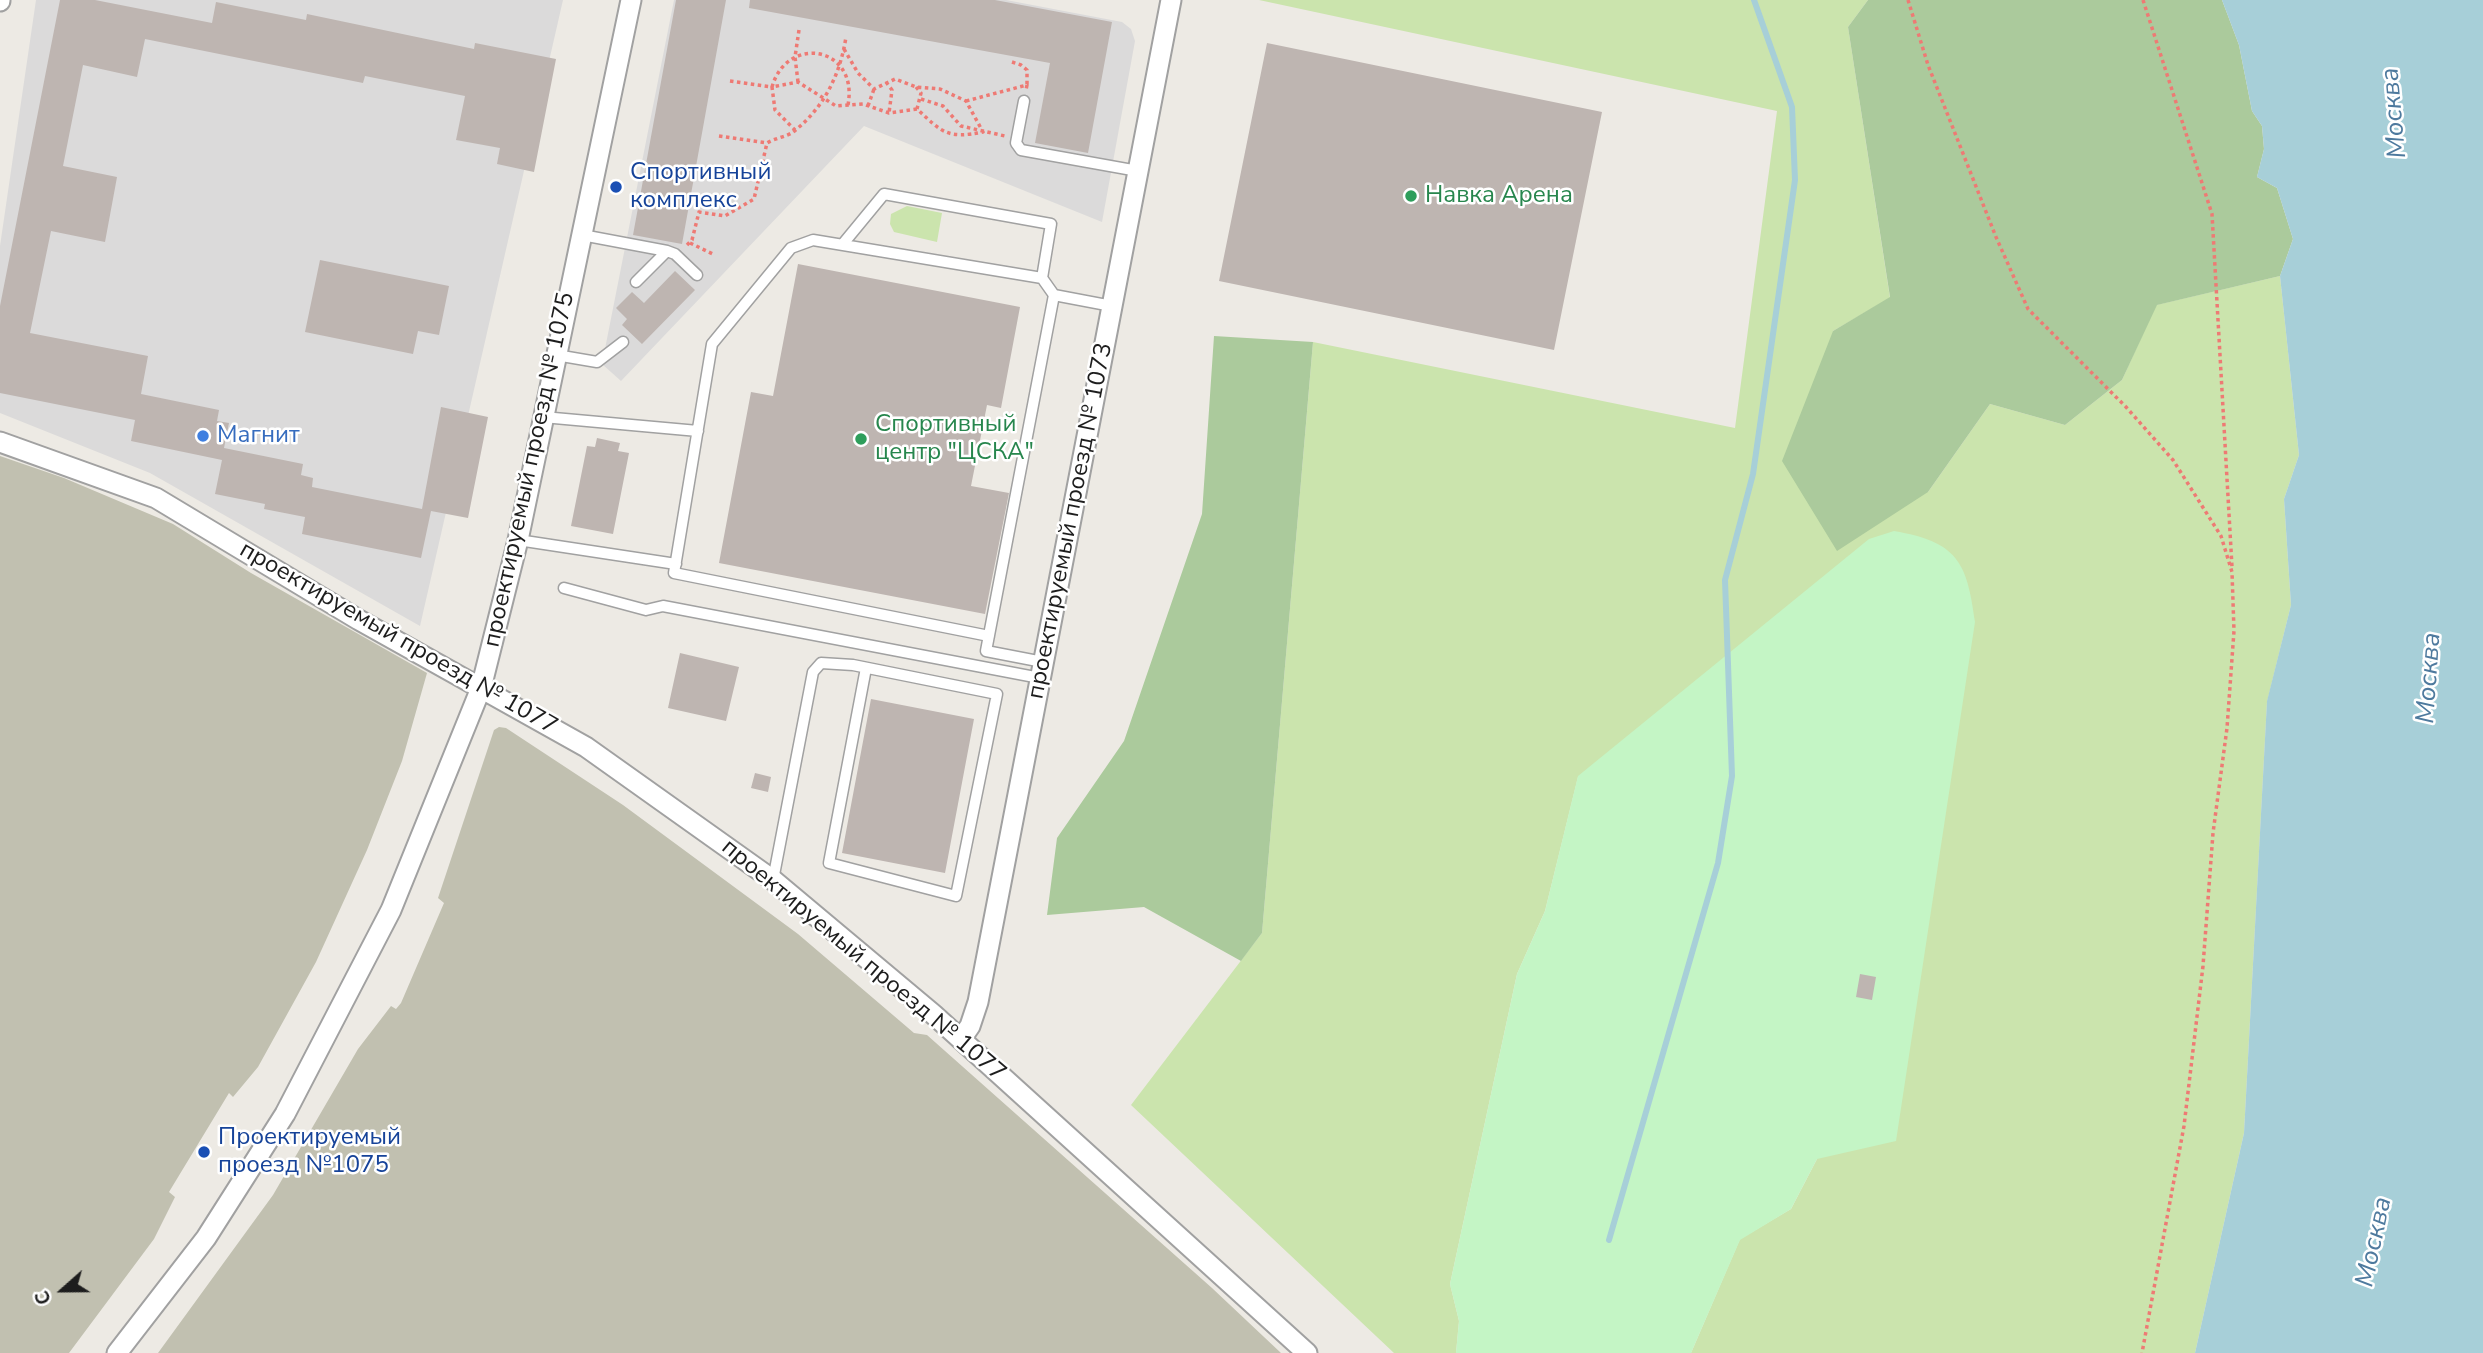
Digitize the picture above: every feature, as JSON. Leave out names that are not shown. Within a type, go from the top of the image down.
[{"type":"street","name":"проектируемый проезд № 1075","points":[[117,1353],[206,1238],[285,1114],[391,910],[481,688],[518,540],[631,0]]},
{"type":"street","name":"проектируемый проезд № 1073","points":[[961,1039],[970,1026],[978,1002],[1171,0]]},
{"type":"street","name":"проектируемый проезд № 1077","points":[[0,442],[156,498],[359,620],[586,747],[773,880],[961,1039],[1307,1353]]},
{"type":"lane","points":[[1024,101],[1017,139],[1021,150],[1138,171]]},
{"type":"lane","points":[[842,245],[884,194],[1051,224],[1042,278],[1054,295],[1112,306]]},
{"type":"lane","points":[[582,235],[671,253],[697,275]]},
{"type":"lane","points":[[989,636],[674,573],[712,344],[791,248],[813,240],[1042,278]]},
{"type":"lane","points":[[636,282],[671,253]]},
{"type":"lane","points":[[1042,670],[986,651],[1054,295]]},
{"type":"lane","points":[[556,355],[597,362],[623,342]]},
{"type":"lane","points":[[543,417],[698,431]]},
{"type":"lane","points":[[518,540],[676,564]]},
{"type":"lane","points":[[564,588],[646,610],[663,607],[1042,670]]},
{"type":"lane","points":[[773,880],[813,672],[821,663],[840,662],[866,667],[997,694],[956,896],[829,863],[866,667]]},
{"type":"path","points":[[1908,0],[1928,65],[1996,237],[2028,309],[2126,407],[2173,460],[2221,536],[2232,572]]},
{"type":"path","points":[[2142,1353],[2184,1126],[2203,966],[2213,833],[2228,714],[2234,631],[2212,214],[2143,0]]},
{"type":"path","points":[[798,82],[795,57],[799,30]]},
{"type":"path","points":[[719,136],[767,143],[795,130],[825,100],[842,65],[846,37]]},
{"type":"path","points":[[844,50],[858,73],[874,89]]},
{"type":"path","points":[[795,130],[775,110],[772,87],[781,67],[795,57],[828,55],[842,65],[849,81],[848,105]]},
{"type":"path","points":[[1012,62],[1027,70],[1024,101]]},
{"type":"path","points":[[868,106],[874,89],[895,79],[916,87],[940,89],[966,101],[983,132]]},
{"type":"path","points":[[730,81],[772,87],[798,82],[836,106],[868,106],[889,113],[917,109]]},
{"type":"path","points":[[886,82],[892,90],[889,113]]},
{"type":"path","points":[[966,101],[1027,85]]},
{"type":"path","points":[[916,87],[921,99],[917,109]]},
{"type":"path","points":[[921,99],[943,106],[961,126],[1017,139]]},
{"type":"path","points":[[917,109],[942,132],[951,136],[983,132]]},
{"type":"path","points":[[690,243],[699,212],[725,216],[754,199],[767,143]]},
{"type":"path","points":[[671,253],[677,246],[690,243],[715,256]]},
{"type":"shaded area","points":[[36,0],[563,0],[420,626],[150,473],[0,413],[0,246]]},
{"type":"shaded area","points":[[674,0],[1006,0],[1122,22],[1131,29],[1135,41],[1102,222],[864,126],[621,381],[602,364]]},
{"type":"shaded area","points":[[0,456],[64,478],[173,524],[251,573],[427,673],[402,761],[367,850],[316,962],[258,1067],[233,1097],[229,1093],[169,1192],[175,1197],[154,1239],[69,1353],[0,1353]]},
{"type":"shaded area","points":[[499,727],[506,728],[623,805],[798,934],[914,1033],[927,1035],[1212,1288],[1281,1353],[158,1353],[273,1195],[358,1049],[391,1006],[396,1009],[401,1003],[444,903],[438,898],[494,730]]},
{"type":"green space","points":[[1259,0],[1868,0],[1848,27],[1890,298],[1833,331],[1928,492],[1990,404],[2065,425],[2122,380],[2156,305],[2280,276],[2299,455],[2284,499],[2291,605],[2267,702],[2244,1133],[2195,1353],[1691,1353],[1740,1239],[1791,1209],[1817,1159],[1578,777],[1545,911],[1517,974],[1450,1284],[1459,1321],[1456,1353],[1394,1353],[1131,1105],[1262,933],[1313,342],[1735,428],[1777,111]]},
{"type":"green space","points":[[1868,0],[2222,0],[2239,45],[2252,111],[2262,126],[2264,149],[2257,177],[2277,188],[2293,239],[2280,276],[2157,305],[2122,380],[2065,425],[1990,404],[1928,492],[1837,551],[1782,461],[1833,331],[1890,297],[1848,27]]},
{"type":"green space","points":[[907,206],[942,213],[937,242],[894,232],[890,224],[891,214]]},
{"type":"green space","points":[[1214,336],[1313,342],[1262,933],[1241,961],[1144,907],[1047,915],[1057,838],[1124,741],[1202,514]]},
{"type":"green space","points":[[1894,531],[1932,541],[1955,558],[1968,584],[1975,622],[1896,1141],[1817,1159],[1791,1209],[1740,1240],[1691,1353],[1456,1353],[1459,1321],[1450,1284],[1517,974],[1545,911],[1578,776],[1869,539]]},
{"type":"water","name":"Москва","points":[[2222,0],[2483,0],[2483,1353],[2195,1353],[2244,1133],[2267,701],[2291,605],[2284,499],[2299,455],[2280,276],[2293,239],[2277,188],[2257,177],[2264,149],[2262,126],[2252,111],[2239,45]]},
{"type":"building","points":[[60,0],[95,0],[212,23],[216,2],[306,20],[307,14],[474,49],[475,43],[556,59],[534,172],[497,164],[500,148],[456,140],[465,96],[365,76],[363,83],[145,39],[137,77],[83,65],[63,166],[117,177],[105,242],[51,231],[30,333],[148,356],[141,394],[219,410],[217,421],[229,423],[224,448],[303,464],[301,475],[313,478],[312,487],[422,509],[441,407],[488,417],[468,518],[431,511],[421,558],[302,534],[305,517],[264,509],[265,504],[215,494],[222,460],[131,441],[135,420],[0,393],[0,306]]},
{"type":"building","points":[[676,0],[726,0],[682,244],[633,235]]},
{"type":"building","points":[[750,0],[995,0],[1112,22],[1088,153],[1035,143],[1050,63],[749,8]]},
{"type":"building","name":"Навка Арена","points":[[1267,43],[1602,112],[1554,350],[1219,281]]},
{"type":"building","points":[[320,260],[449,286],[439,335],[418,331],[413,354],[305,332]]},
{"type":"building","name":"Спортивный центр \"ЦСКА\"","points":[[798,264],[1020,307],[1001,408],[987,405],[971,486],[1009,493],[985,614],[719,563],[751,392],[773,396]]},
{"type":"building","points":[[675,271],[695,290],[642,344],[622,325],[627,319],[616,308],[632,292],[644,303]]},
{"type":"building","points":[[597,438],[620,443],[618,451],[629,453],[613,534],[571,526],[587,446],[595,447]]},
{"type":"building","points":[[680,653],[739,667],[726,721],[668,708]]},
{"type":"building","points":[[871,699],[974,719],[945,873],[842,853]]},
{"type":"building","points":[[755,773],[771,777],[768,792],[751,788]]},
{"type":"building","points":[[1860,974],[1876,977],[1872,1000],[1856,997]]},
{"type":"waterway","points":[[1609,1240],[1718,863],[1732,776],[1725,580],[1753,474],[1795,180],[1792,107],[1754,0]]},
{"type":"place","name":"Спортивный комплекс","points":[[616,187]]},
{"type":"place","name":"Навка Арена","points":[[1411,196]]},
{"type":"place","name":"Магнит","points":[[203,436]]},
{"type":"place","name":"Спортивный центр \"ЦСКА\"","points":[[861,439]]},
{"type":"place","name":"Проектируемый проезд №1075","points":[[204,1152]]}]
